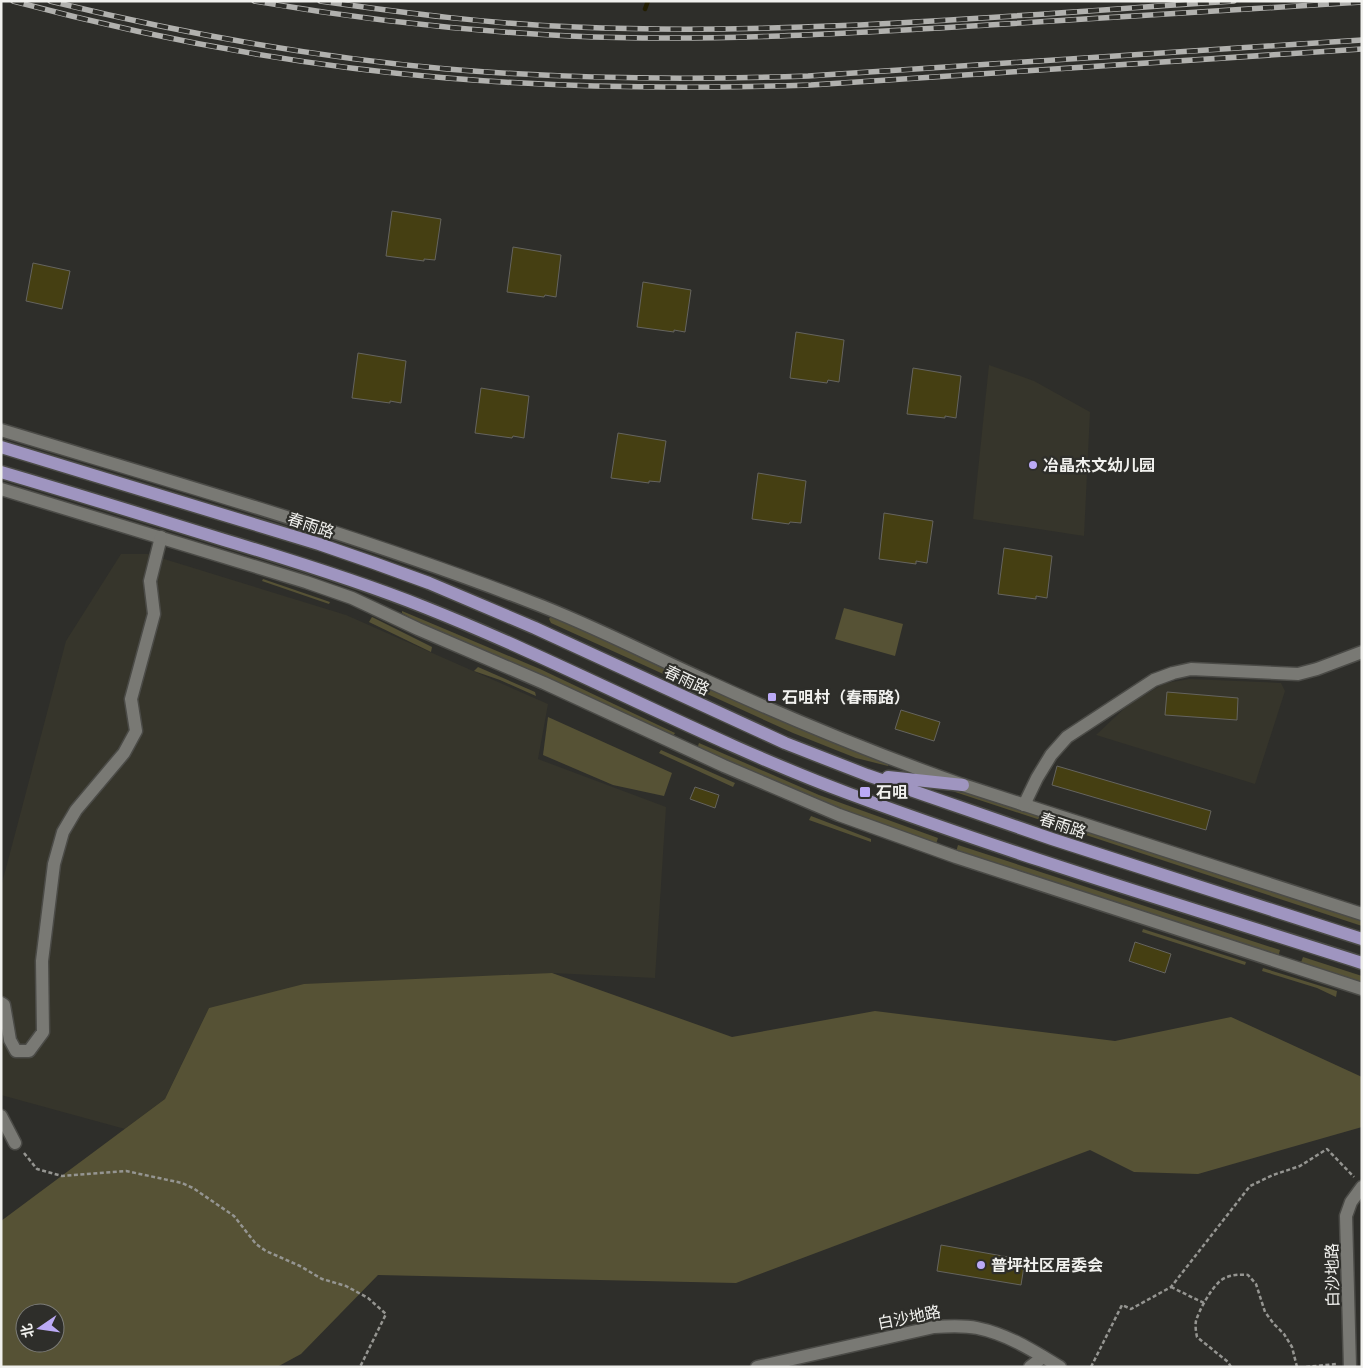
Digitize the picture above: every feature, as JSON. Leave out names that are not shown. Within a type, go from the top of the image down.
[{"type":"main road","name":"春雨路","points":[[1,447],[319,544],[428,583],[535,628],[786,743],[867,775],[1052,839],[1362,939]]},
{"type":"main road","points":[[1,472],[312,567],[376,589],[527,650],[696,728],[847,793],[1034,858],[1362,963]]},
{"type":"main road","points":[[867,775],[963,785]]},
{"type":"street","points":[[1,430],[316,526],[529,601],[555,611],[794,720],[905,764],[963,785],[1362,914]]},
{"type":"street","points":[[1,489],[306,582],[352,598],[418,629],[544,683],[724,766],[839,815],[897,837],[1362,988]]},
{"type":"street","points":[[1,1003],[4,1005],[10,1040],[16,1051],[29,1051],[43,1032],[42,961],[54,864],[63,832],[76,810],[124,753],[136,731],[131,699],[154,614],[150,581],[161,537]]},
{"type":"street","points":[[1024,805],[1046,763],[1067,737],[1154,680],[1191,669],[1298,674],[1317,670],[1362,652]]},
{"type":"street","points":[[1,1116],[15,1143]]},
{"type":"street","name":"白沙地路","points":[[1350,1365],[1346,1216],[1359,1183]]},
{"type":"street","name":"白沙地路","points":[[757,1367],[934,1327],[956,1326],[977,1328],[998,1334],[1020,1343],[1060,1367]]},
{"type":"street","points":[[1030,1367],[1043,1357]]},
{"type":"path","points":[[15,1143],[37,1169],[62,1176],[126,1171],[182,1183],[193,1188],[234,1216],[256,1244],[266,1251],[300,1266],[322,1279],[346,1286],[368,1298],[386,1314],[360,1367]]},
{"type":"path","points":[[1091,1367],[1122,1305],[1130,1309],[1171,1287],[1250,1186],[1273,1175],[1300,1166],[1327,1148],[1359,1183]]},
{"type":"path","points":[[1231,1367],[1228,1362],[1197,1337],[1195,1323],[1204,1303],[1218,1282],[1235,1275],[1248,1275],[1256,1284],[1265,1312],[1284,1334],[1292,1347],[1297,1367]]},
{"type":"path","points":[[1171,1287],[1204,1303]]},
{"type":"path","points":[[1306,1367],[1350,1365]]},
{"type":"shaded area","name":"冶晶杰文幼儿园","points":[[989,365],[1034,381],[1090,412],[1084,536],[973,519]]},
{"type":"shaded area","points":[[121,554],[148,554],[346,615],[548,704],[538,759],[666,807],[655,978],[552,973],[209,1008],[165,1099],[125,1129],[1,1095],[1,887],[66,641]]},
{"type":"shaded area","points":[[263,579],[330,602],[329,604],[262,581]]},
{"type":"shaded area","points":[[844,608],[903,624],[895,656],[835,639]]},
{"type":"shaded area","points":[[402,611],[540,669],[675,733],[672,738],[428,628],[402,613]]},
{"type":"shaded area","points":[[551,616],[889,763],[888,766],[856,758],[793,733],[551,623],[549,619]]},
{"type":"shaded area","points":[[372,617],[432,647],[431,652],[369,622]]},
{"type":"shaded area","points":[[478,667],[535,692],[536,696],[474,671]]},
{"type":"shaded area","points":[[1190,679],[1281,683],[1285,691],[1255,784],[1096,735],[1129,704],[1165,683]]},
{"type":"shaded area","points":[[548,717],[672,773],[664,796],[613,785],[543,755]]},
{"type":"shaded area","points":[[699,743],[819,795],[938,838],[936,844],[817,800],[697,749]]},
{"type":"shaded area","points":[[661,750],[735,783],[733,787],[659,753]]},
{"type":"shaded area","points":[[952,791],[979,795],[1362,918],[1362,926]]},
{"type":"shaded area","points":[[811,816],[871,839],[871,842],[809,820]]},
{"type":"shaded area","points":[[958,845],[1280,950],[1278,958],[956,852]]},
{"type":"shaded area","points":[[1143,929],[1246,962],[1245,965],[1142,932]]},
{"type":"shaded area","points":[[1303,957],[1362,976],[1362,985],[1300,965]]},
{"type":"shaded area","points":[[1263,968],[1337,991],[1336,997],[1317,988],[1262,971]]},
{"type":"shaded area","points":[[552,973],[732,1037],[875,1011],[1115,1041],[1231,1017],[1362,1077],[1362,1127],[1198,1174],[1134,1172],[1090,1150],[736,1283],[378,1275],[301,1354],[277,1367],[1,1367],[1,1221],[165,1099],[209,1008],[304,984]]},
{"type":"building","points":[[392,211],[441,219],[435,260],[424,259],[424,261],[386,256]]},
{"type":"building","points":[[513,247],[561,255],[556,297],[507,292]]},
{"type":"building","points":[[33,263],[70,271],[62,309],[26,301]]},
{"type":"building","points":[[643,282],[691,290],[685,332],[637,327]]},
{"type":"building","points":[[796,332],[844,340],[839,382],[828,380],[827,383],[790,378]]},
{"type":"building","points":[[358,353],[406,361],[401,403],[352,398]]},
{"type":"building","points":[[913,368],[961,376],[956,418],[907,414]]},
{"type":"building","points":[[481,388],[529,396],[524,438],[475,433]]},
{"type":"building","points":[[618,433],[666,441],[660,482],[649,481],[649,483],[611,478]]},
{"type":"building","points":[[758,473],[806,481],[801,523],[790,522],[789,524],[752,519]]},
{"type":"building","points":[[884,513],[933,521],[927,563],[916,561],[916,564],[879,559]]},
{"type":"building","points":[[1004,548],[1052,556],[1047,598],[1036,596],[1036,599],[998,594]]},
{"type":"building","points":[[1167,692],[1238,698],[1237,720],[1165,715]]},
{"type":"building","points":[[901,710],[940,722],[934,741],[895,729]]},
{"type":"building","points":[[1057,766],[1211,811],[1206,830],[1052,785]]},
{"type":"building","points":[[695,787],[719,795],[715,808],[690,799]]},
{"type":"building","points":[[1135,942],[1171,954],[1165,973],[1129,961]]},
{"type":"building","name":"普坪社区居委会","points":[[941,1245],[1025,1260],[1021,1285],[937,1271]]},
{"type":"waterway","points":[[645,9],[648,1]]},
{"type":"railway","points":[[13,1],[174,39],[283,58],[392,73],[583,86],[720,87],[811,85],[1362,49]]},
{"type":"railway","points":[[50,1],[197,33],[297,51],[447,69],[582,77],[717,78],[808,76],[1362,40]]},
{"type":"railway","points":[[254,1],[372,19],[451,27],[530,34],[620,38],[721,38],[872,32],[1362,2]]},
{"type":"railway","points":[[320,1],[480,21],[576,27],[658,29],[740,29],[905,23],[1234,1]]},
{"type":"place","name":"冶晶杰文幼儿园","points":[[1033,465]]},
{"type":"place","name":"石咀村（春雨路）","points":[[772,697]]},
{"type":"place","name":"石咀","points":[[865,792]]},
{"type":"place","name":"普坪社区居委会","points":[[981,1265]]}]
